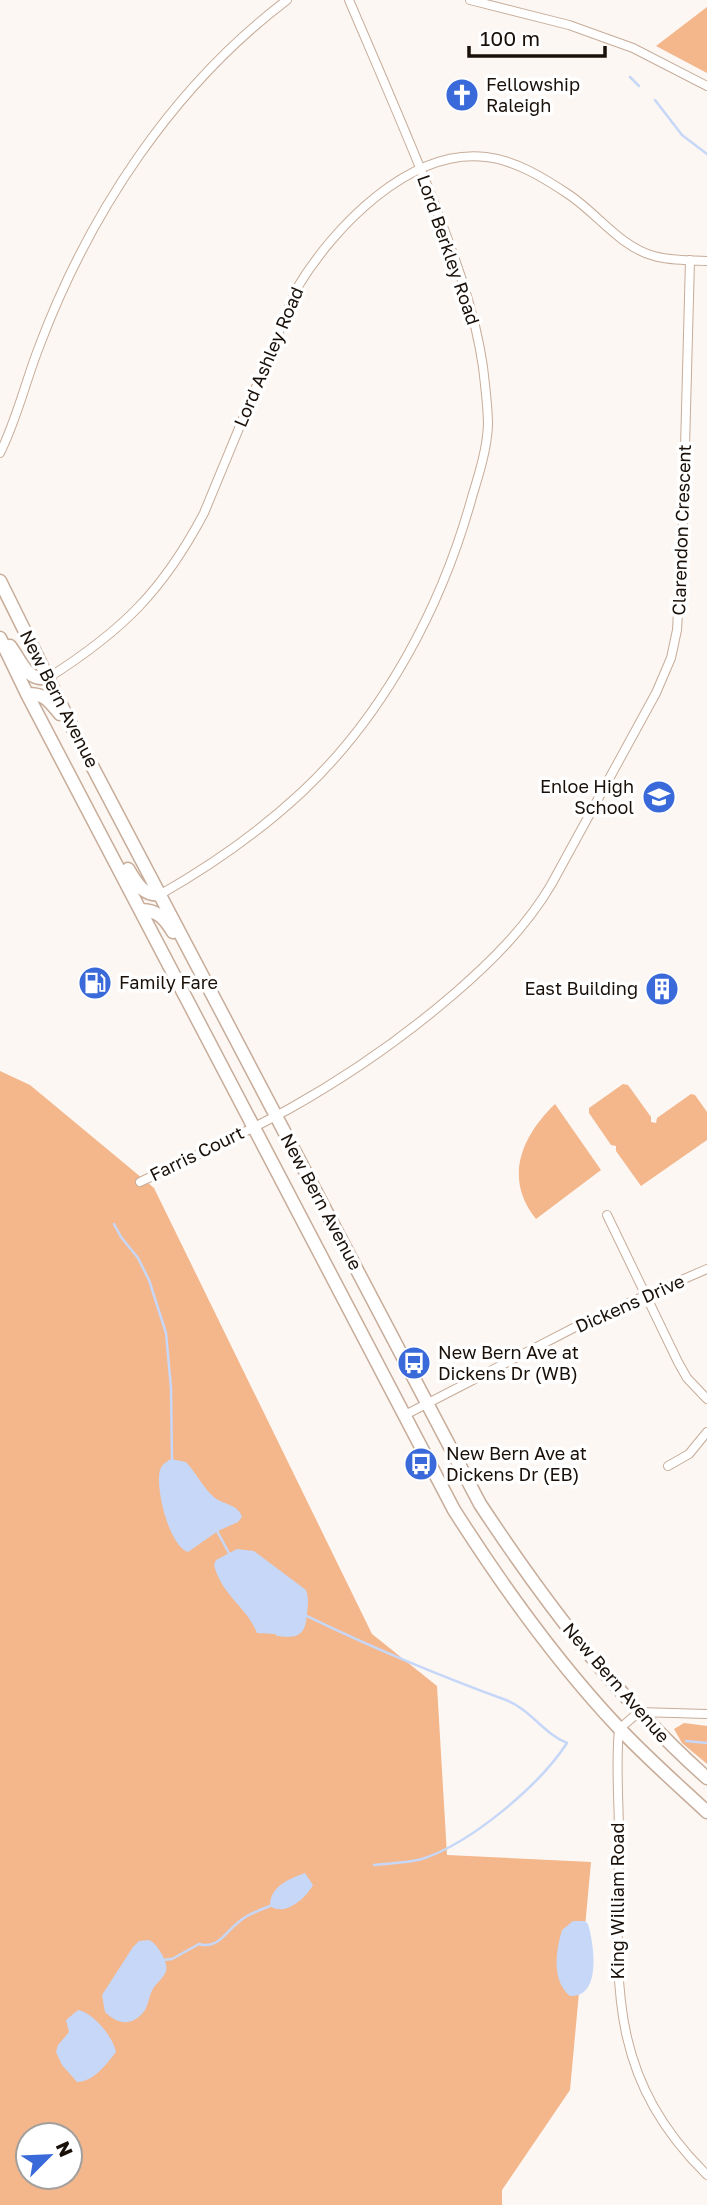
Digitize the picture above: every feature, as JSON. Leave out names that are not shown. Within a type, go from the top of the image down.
[{"type":"main road","name":"New Bern Avenue","points":[[0,581],[98,776],[480,1504],[527,1575],[583,1648],[672,1747],[707,1778]]},
{"type":"main road","points":[[0,631],[31,676],[48,678]]},
{"type":"main road","name":"New Bern Avenue","points":[[0,638],[454,1510],[499,1580],[555,1654],[619,1728],[707,1812]]},
{"type":"main road","points":[[27,694],[46,697],[60,713],[98,776]]},
{"type":"main road","points":[[101,834],[140,888],[155,895],[161,894]]},
{"type":"main road","points":[[141,910],[160,915],[167,922],[195,969],[206,980]]},
{"type":"street","points":[[0,453],[12,429],[39,347],[79,254],[121,181],[149,141],[200,79],[266,16],[287,0]]},
{"type":"street","name":"Lord Berkley Road","points":[[161,894],[218,860],[253,834],[302,791],[363,722],[414,641],[454,556],[480,471],[488,425],[476,325],[456,260],[421,169],[349,0]]},
{"type":"street","points":[[470,0],[569,25],[633,48],[707,86]]},
{"type":"street","name":"Lord Ashley Road","points":[[48,678],[122,625],[161,581],[204,513],[289,304],[311,265],[352,217],[403,178],[421,169],[464,157],[487,157],[508,162],[584,204],[633,247],[655,257],[707,261]]},
{"type":"street","name":"Clarendon Crescent","points":[[253,1127],[342,1076],[412,1028],[466,983],[523,926],[551,885],[656,693],[671,658],[680,603],[690,260]]},
{"type":"street","name":"Farris Court","points":[[140,1182],[253,1127]]},
{"type":"street","points":[[607,1215],[678,1362],[687,1378],[707,1399]]},
{"type":"street","name":"Dickens Drive","points":[[403,1416],[587,1321],[707,1269]]},
{"type":"street","points":[[668,1466],[690,1454],[707,1432]]},
{"type":"street","points":[[619,1728],[639,1712],[707,1714]]},
{"type":"street","name":"King William Road","points":[[619,1728],[615,1763],[619,1839],[617,1968],[624,2029],[638,2077],[659,2114],[681,2147],[707,2175]]},
{"type":"shaded area","points":[[707,7],[707,73],[656,46]]},
{"type":"shaded area","points":[[0,1071],[30,1085],[154,1188],[372,1634],[437,1686],[447,1855],[591,1862],[570,2090],[502,2190],[502,2205],[0,2205]]},
{"type":"shaded area","points":[[623,1084],[628,1085],[651,1117],[651,1122],[656,1123],[657,1118],[691,1094],[695,1095],[707,1112],[707,1140],[641,1186],[616,1151],[616,1146],[611,1145],[589,1113],[589,1108]]},
{"type":"shaded area","points":[[555,1104],[601,1170],[536,1219],[520,1188],[521,1158],[533,1130]]},
{"type":"shaded area","points":[[684,1723],[707,1726],[707,1764],[682,1743],[674,1729]]},
{"type":"water","points":[[171,1459],[186,1462],[211,1494],[235,1508],[242,1517],[188,1552],[181,1547],[169,1528],[162,1502],[160,1470]]},
{"type":"water","points":[[237,1549],[254,1551],[306,1590],[306,1620],[300,1634],[284,1637],[257,1633],[228,1593],[214,1565],[216,1560]]},
{"type":"water","points":[[305,1873],[313,1885],[300,1900],[288,1908],[276,1909],[270,1906],[277,1888]]},
{"type":"water","points":[[573,1921],[585,1921],[588,1924],[593,1968],[587,1988],[580,1994],[570,1996],[560,1982],[557,1956],[562,1930]]},
{"type":"water","points":[[149,1940],[164,1958],[165,1974],[153,1989],[140,2016],[130,2022],[120,2022],[105,2012],[102,1995],[133,1947],[139,1941]]},
{"type":"water","points":[[78,2010],[102,2026],[116,2052],[94,2076],[77,2082],[62,2065],[56,2052],[58,2045],[69,2032],[66,2020]]},
{"type":"waterway","points":[[630,77],[639,86]]},
{"type":"waterway","points":[[655,100],[682,135],[707,154]]},
{"type":"waterway","points":[[114,1224],[138,1258],[149,1280],[166,1333],[171,1388],[172,1460]]},
{"type":"waterway","points":[[217,1531],[230,1555]]},
{"type":"waterway","points":[[307,1616],[405,1660],[515,1704],[551,1734],[567,1743],[555,1760],[522,1794],[482,1827],[422,1859],[374,1865]]},
{"type":"waterway","points":[[686,1741],[707,1743]]},
{"type":"waterway","points":[[163,1960],[172,1959],[199,1944],[217,1942],[243,1919],[270,1906]]},
{"type":"place","name":"Fellowship Raleigh","points":[[462,95]]},
{"type":"place","name":"Enloe High School","points":[[659,797]]},
{"type":"place","name":"Family Fare","points":[[95,983]]},
{"type":"place","name":"East Building","points":[[662,989]]},
{"type":"place","name":"New Bern Ave at Dickens Dr (WB)","points":[[414,1363]]},
{"type":"place","name":"New Bern Ave at Dickens Dr (EB)","points":[[421,1464]]}]
